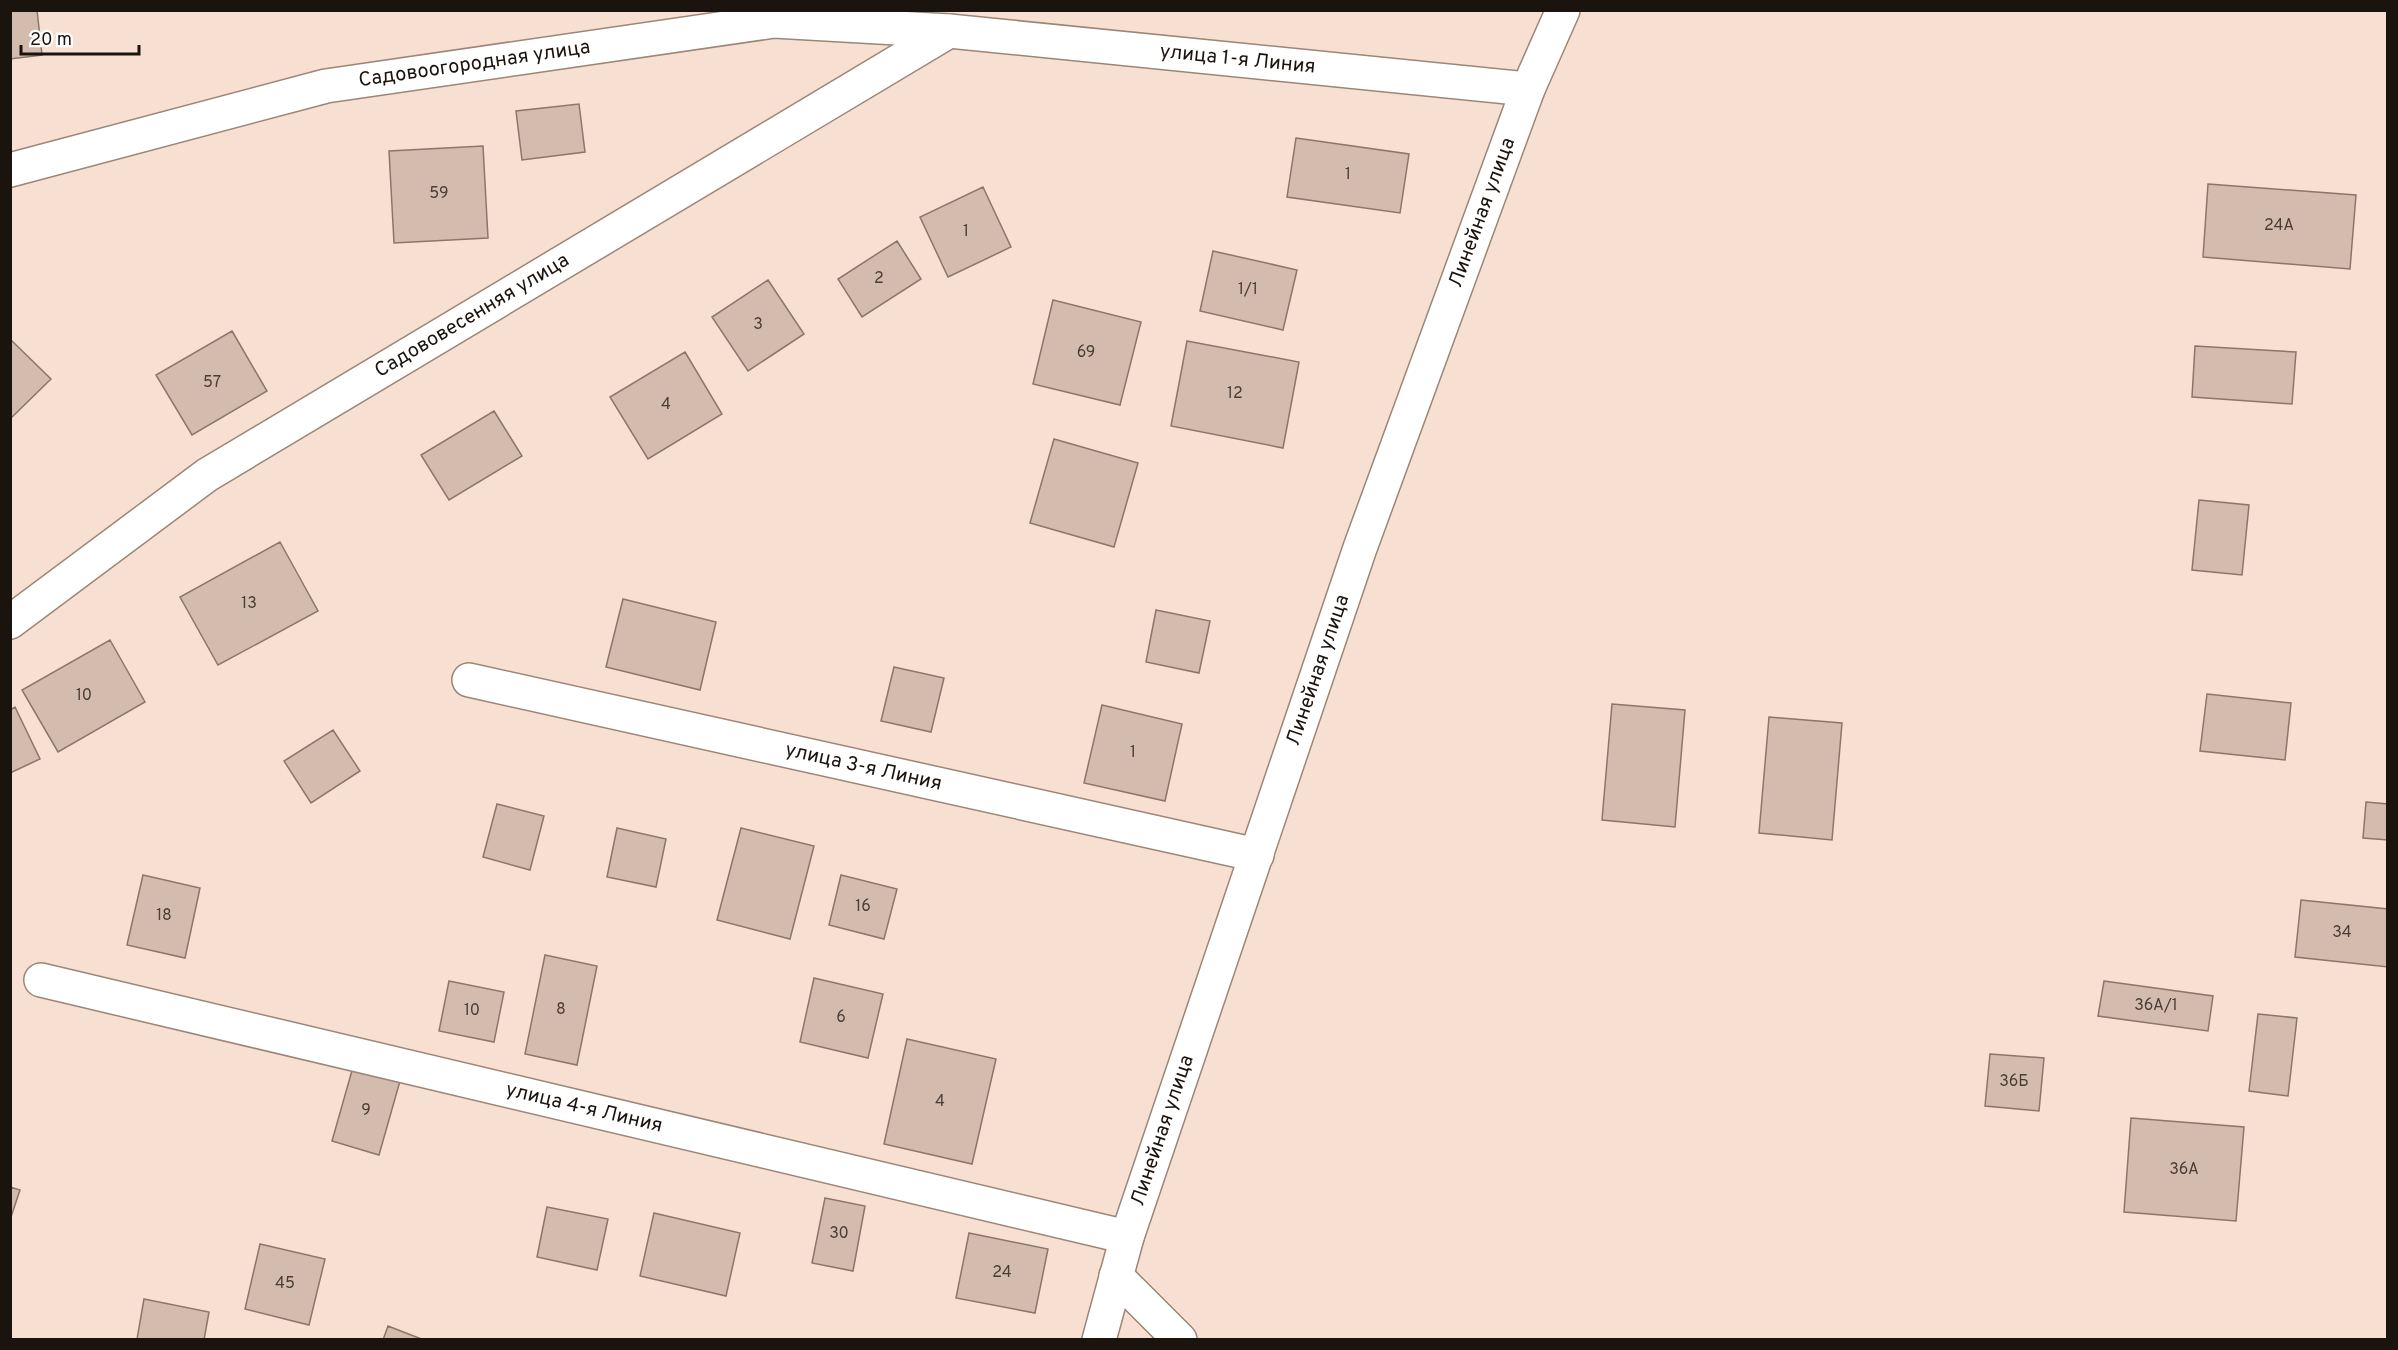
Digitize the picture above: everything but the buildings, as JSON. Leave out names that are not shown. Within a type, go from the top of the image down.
[{"type":"street","name":"Линейная улица","points":[[1099,1340],[1127,1237],[1360,548],[1528,88],[1563,10]]},
{"type":"street","name":"Садовоогородная улица","points":[[10,170],[326,86],[774,21],[949,31]]},
{"type":"street","name":"улица 1-я Линия","points":[[949,31],[1528,88]]},
{"type":"street","name":"Садововесенняя улица","points":[[10,622],[207,475],[949,31]]},
{"type":"street","name":"улица 3-я Линия","points":[[469,680],[1257,855]]},
{"type":"street","name":"улица 4-я Линия","points":[[41,980],[1127,1237]]},
{"type":"street","points":[[1116,1276],[1180,1340]]}]
